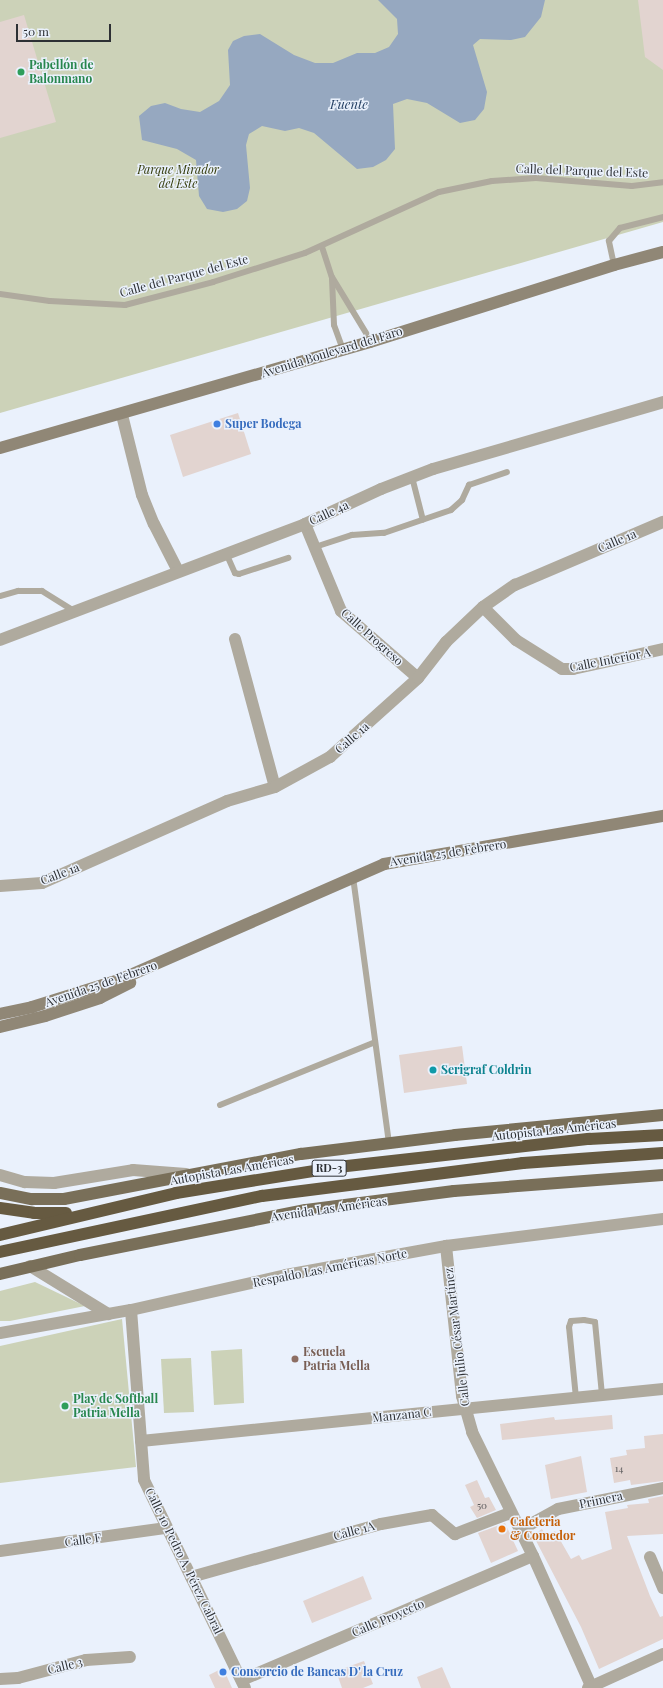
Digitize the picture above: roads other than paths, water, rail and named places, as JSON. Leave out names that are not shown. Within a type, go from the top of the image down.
[{"type":"highway","name":"Autopista Las Américas","points":[[0,1235],[103,1209],[176,1193],[338,1166],[589,1139],[663,1135]]},
{"type":"highway","name":"RD-3","points":[[0,1252],[262,1196],[523,1164],[663,1153]]},
{"type":"highway","points":[[0,1208],[34,1214],[103,1209]]},
{"type":"main road","name":"Avenida Boulevard del Faro","points":[[0,448],[122,415],[343,350],[614,265],[663,252]]},
{"type":"main road","name":"Avenida 25 de Febrero","points":[[0,1014],[32,1007],[112,982],[200,946],[353,878],[397,861],[650,820],[663,816]]},
{"type":"main road","name":"Avenida 25 de Febrero","points":[[0,1027],[44,1016],[100,998],[200,946]]},
{"type":"main road","points":[[0,1193],[32,1200],[64,1199],[187,1174],[301,1154],[389,1143],[663,1115]]},
{"type":"main road","name":"Avenida Las Américas","points":[[0,1274],[30,1266],[306,1210],[462,1191],[663,1175]]},
{"type":"street","name":"Calle 4a","points":[[0,640],[178,570],[305,524],[412,477],[663,402]]},
{"type":"street","points":[[122,415],[142,495],[154,524],[178,570]]},
{"type":"street","name":"Calle 1a","points":[[0,886],[42,883],[227,801],[275,787],[330,757],[418,678],[446,642],[483,607],[515,586],[663,522]]},
{"type":"street","name":"Calle Progreso","points":[[305,524],[341,611],[418,678]]},
{"type":"street","name":"Calle Interior A","points":[[483,607],[516,640],[562,668],[573,669],[663,649]]},
{"type":"street","points":[[235,639],[275,787]]},
{"type":"street","points":[[0,1174],[25,1182],[54,1183],[133,1170],[187,1174]]},
{"type":"street","name":"Respaldo Las Américas Norte","points":[[0,1333],[131,1310],[286,1275],[446,1246],[663,1219]]},
{"type":"street","name":"Calle Julio César Martínez","points":[[446,1246],[464,1409],[478,1448],[533,1556],[591,1688]]},
{"type":"street","points":[[30,1266],[108,1314]]},
{"type":"street","name":"Calle 10 Pedro A. Pérez Cabral","points":[[131,1310],[144,1480],[166,1528],[244,1684]]},
{"type":"street","name":"Manzana C","points":[[140,1441],[663,1389]]},
{"type":"street","name":"Primera","points":[[520,1530],[558,1509],[663,1488]]},
{"type":"street","name":"Calle 1A","points":[[191,1576],[395,1521],[432,1515],[455,1534],[510,1512]]},
{"type":"street","name":"Calle F","points":[[0,1551],[166,1528]]},
{"type":"street","name":"Calle Proyecto","points":[[244,1684],[533,1556]]},
{"type":"street","points":[[650,1557],[663,1588]]},
{"type":"street","points":[[591,1688],[663,1654]]},
{"type":"street","name":"Calle 3","points":[[0,1678],[21,1677],[86,1660],[130,1657]]},
{"type":"lane","name":"Calle del Parque del Este","points":[[0,294],[50,300],[125,305],[213,282],[322,246],[438,192],[492,181],[536,178],[632,186],[663,182]]},
{"type":"lane","points":[[614,265],[609,241],[620,228],[663,217]]},
{"type":"lane","points":[[322,246],[332,277],[366,333]]},
{"type":"lane","points":[[332,277],[334,325],[343,350]]},
{"type":"lane","points":[[315,547],[352,535],[384,533],[457,508],[469,485],[508,472]]},
{"type":"lane","points":[[412,477],[422,520]]},
{"type":"lane","points":[[226,553],[235,573],[239,574],[288,558]]},
{"type":"lane","points":[[0,596],[18,591],[42,591],[74,611]]},
{"type":"lane","points":[[353,878],[389,1143]]},
{"type":"lane","points":[[220,1105],[375,1042]]},
{"type":"lane","points":[[576,1398],[569,1327],[571,1321],[584,1320],[595,1322],[602,1395]]},
{"type":"water","name":"Fuente","points":[[378,0],[545,0],[541,17],[525,37],[511,40],[480,39],[473,45],[487,92],[484,109],[475,120],[460,123],[427,103],[407,99],[393,104],[395,149],[386,160],[373,167],[357,169],[314,133],[299,128],[285,131],[262,126],[249,134],[246,145],[250,188],[247,201],[237,209],[223,212],[207,209],[199,196],[196,160],[177,149],[142,140],[139,116],[151,106],[165,103],[181,109],[200,112],[219,101],[230,85],[228,50],[233,41],[244,36],[260,34],[294,55],[315,63],[333,63],[357,53],[375,53],[389,47],[398,34],[397,19]]},
{"type":"place","name":"Pabellón de Balonmano","points":[[21,72]]},
{"type":"place","name":"Super Bodega","points":[[217,424]]},
{"type":"place","name":"Serigraf Coldrin","points":[[433,1070]]},
{"type":"place","name":"Escuela Patria Mella","points":[[295,1359]]},
{"type":"place","name":"Play de Softball Patria Mella","points":[[65,1406]]},
{"type":"place","name":"Cafeteria & Comedor","points":[[502,1529]]},
{"type":"place","name":"Consorcio de Bancas D' la Cruz","points":[[223,1672]]},
{"type":"park label","name":"Parque Mirador del Este","points":[[178,177]]}]
